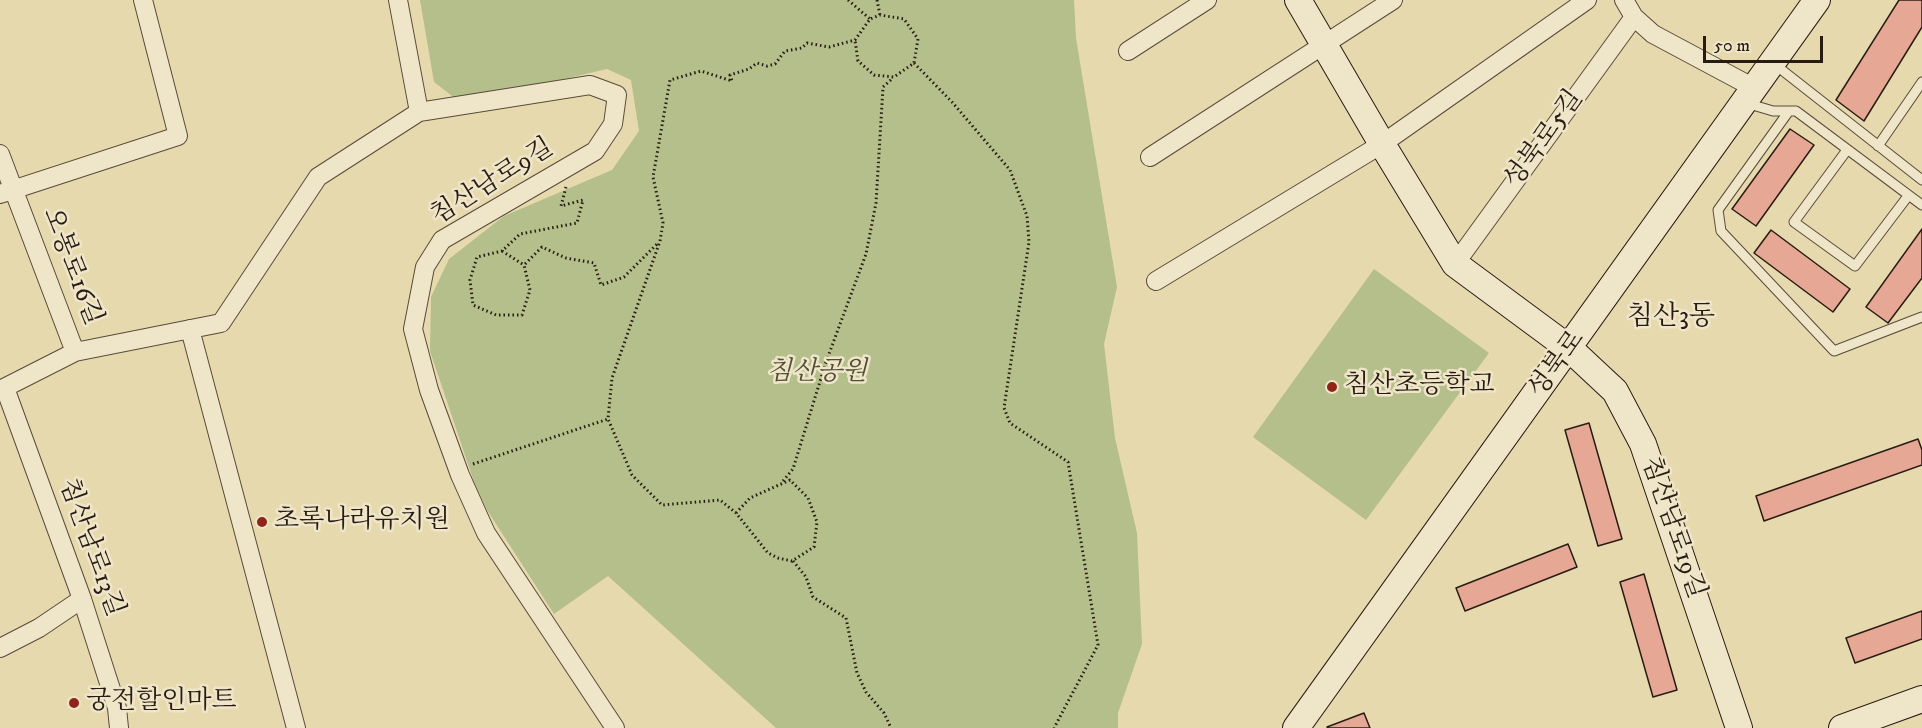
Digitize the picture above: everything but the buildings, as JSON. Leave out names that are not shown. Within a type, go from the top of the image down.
[{"type":"main road","points":[[1298,0],[1455,264],[1569,349]]},
{"type":"main road","name":"성북로","points":[[1296,728],[1751,96],[1817,0]]},
{"type":"main road","name":"침산남로19길","points":[[1569,349],[1615,391],[1643,444],[1739,728]]},
{"type":"main road","points":[[1842,728],[1922,699]]},
{"type":"street","points":[[7,192],[178,136],[143,0]]},
{"type":"street","points":[[75,352],[221,322],[318,177],[419,112],[398,0]]},
{"type":"street","points":[[1128,51],[1207,0]]},
{"type":"street","points":[[1150,157],[1393,0]]},
{"type":"street","points":[[1156,281],[1382,144],[1587,0]]},
{"type":"street","points":[[1624,0],[1634,16],[1653,34],[1751,96]]},
{"type":"street","name":"성북로5길","points":[[1455,264],[1634,16]]},
{"type":"street","name":"침산남로9길","points":[[419,112],[590,85],[617,95],[613,124],[595,151],[442,240],[425,267],[413,328],[429,390],[458,469],[486,532],[615,728]]},
{"type":"street","name":"오봉로16길","points":[[0,154],[7,192],[75,352],[2,389]]},
{"type":"street","points":[[190,329],[296,728]]},
{"type":"street","name":"침산남로13길","points":[[2,389],[82,599],[117,708],[119,728]]},
{"type":"street","points":[[0,648],[39,628],[82,599]]},
{"type":"lane","points":[[1773,63],[1922,180]]},
{"type":"lane","points":[[1878,146],[1922,82]]},
{"type":"lane","points":[[1751,96],[1773,111],[1797,111],[1922,205]]},
{"type":"lane","points":[[1789,111],[1718,210],[1721,231],[1834,351],[1922,317]]},
{"type":"lane","points":[[1847,150],[1794,222],[1855,267],[1908,196]]},
{"type":"path","points":[[848,0],[870,19]]},
{"type":"path","points":[[877,0],[880,15]]},
{"type":"path","points":[[782,483],[793,469],[826,362],[866,254],[876,203],[883,87],[914,63],[918,39],[904,19],[880,15],[870,19],[855,40],[829,47],[807,44],[802,48],[785,51],[775,64],[767,66],[757,63],[749,69],[730,75],[732,81],[700,71],[670,80],[653,177],[663,224],[660,241],[612,378],[608,419],[632,475],[662,504],[720,500],[736,513],[768,553],[792,561],[806,577],[813,597],[846,618],[857,674],[866,692],[884,713],[891,728]]},
{"type":"path","points":[[855,40],[858,61],[874,75],[894,77]]},
{"type":"path","points":[[914,63],[952,102],[1010,170],[1028,216],[1029,242],[1004,408],[1010,423],[1068,462],[1098,645],[1054,728]]},
{"type":"path","points":[[502,251],[524,265],[530,290],[522,315],[496,315],[473,306],[470,280],[477,256],[502,251],[520,234],[577,223],[583,200],[561,206],[568,182],[531,188]]},
{"type":"path","points":[[524,265],[542,247],[566,258],[594,262],[601,285],[624,278],[660,241]]},
{"type":"path","points":[[826,362],[850,374]]},
{"type":"path","points":[[458,469],[528,448],[608,419]]},
{"type":"path","points":[[736,513],[750,498],[790,480],[808,498],[818,522],[814,548],[792,561]]},
{"type":"green space","name":"침산공원","points":[[420,0],[1074,0],[1076,38],[1117,287],[1104,344],[1115,438],[1137,533],[1142,644],[1118,713],[1118,728],[776,728],[608,576],[554,614],[487,510],[474,482],[430,351],[431,297],[449,259],[504,216],[612,170],[639,131],[631,80],[607,69],[461,103],[434,82]]},
{"type":"green space","points":[[1374,269],[1489,353],[1366,520],[1253,437]]},
{"type":"place","name":"침산초등학교","points":[[1332,387]]},
{"type":"place","name":"초록나라유치원","points":[[262,522]]},
{"type":"place","name":"궁전할인마트","points":[[74,703]]},
{"type":"district","name":"침산3동","points":[[1671,318]]}]
